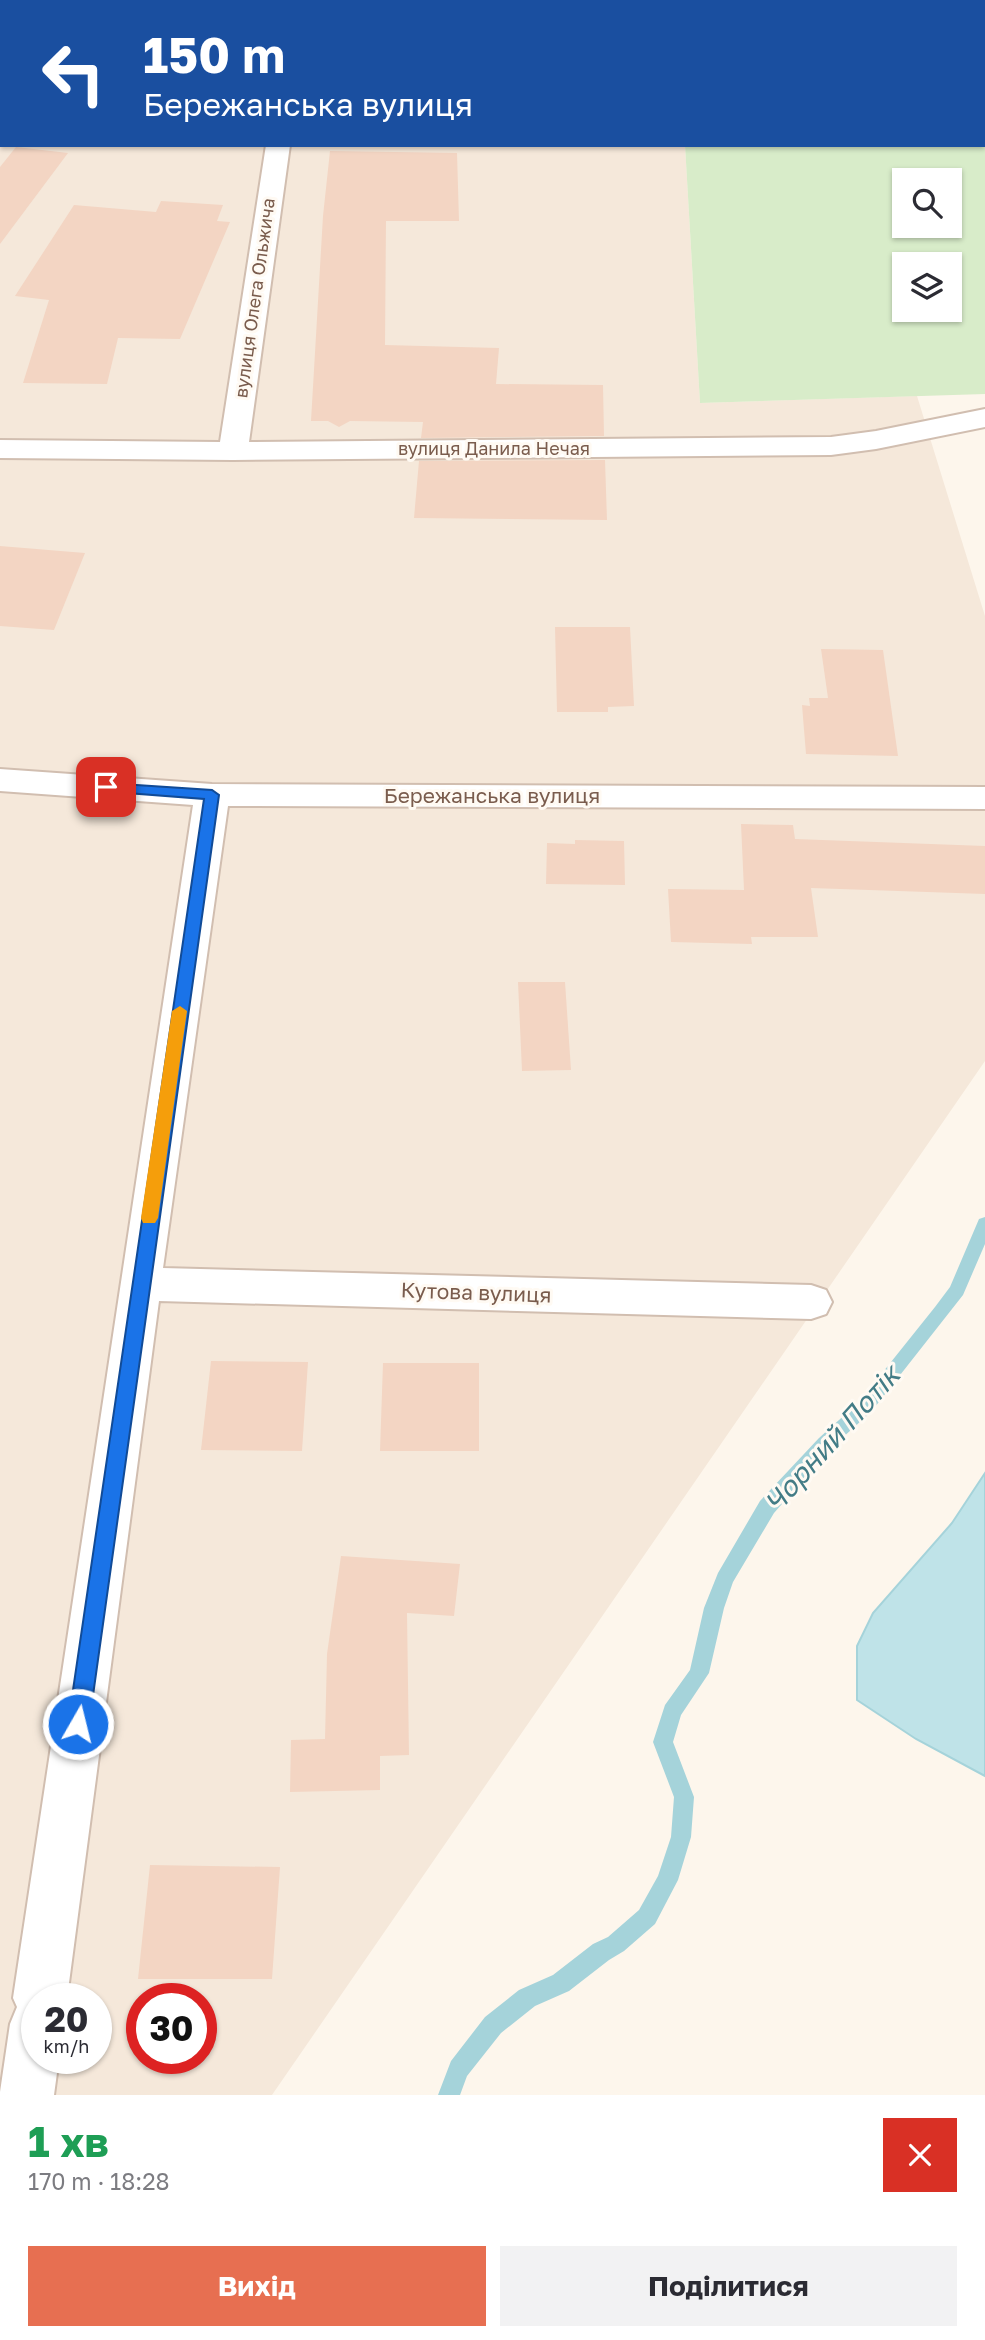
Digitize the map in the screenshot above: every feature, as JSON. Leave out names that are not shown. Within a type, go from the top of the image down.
[{"type":"street","name":"вулиця Олега Ольжича","points":[[233,451],[278,147]]},
{"type":"street","name":"вулиця Данила Нечая","points":[[0,449],[233,451],[831,446],[876,440],[985,418]]},
{"type":"street","name":"Бережанська вулиця","points":[[0,780],[212,795],[985,798]]},
{"type":"street","points":[[42,1983],[139,1284],[212,795]]},
{"type":"street","name":"Кутова вулиця","points":[[139,1284],[811,1302]]},
{"type":"street","points":[[27,2095],[30,2074]]},
{"type":"shaded area","points":[[0,147],[685,147],[700,403],[917,396],[985,616],[985,1061],[272,2095],[0,2095]]},
{"type":"green space","points":[[685,147],[985,147],[985,394],[700,403]]},
{"type":"water","points":[[985,1473],[985,1776],[916,1739],[857,1700],[857,1646],[873,1613],[952,1523]]},
{"type":"building","points":[[16,147],[68,153],[0,244],[0,167]]},
{"type":"building","points":[[330,151],[457,153],[459,221],[386,221],[385,345],[499,348],[496,384],[603,385],[604,436],[421,438],[423,422],[350,421],[339,427],[328,421],[311,421],[323,216]]},
{"type":"building","points":[[161,201],[223,205],[217,221],[230,222],[180,339],[118,338],[107,384],[23,383],[49,300],[15,296],[74,205],[156,212]]},
{"type":"building","points":[[605,460],[607,520],[414,518],[419,461]]},
{"type":"building","points":[[0,546],[85,553],[54,630],[0,626]]},
{"type":"building","points":[[555,627],[630,627],[634,706],[608,707],[608,712],[557,712]]},
{"type":"building","points":[[821,649],[883,650],[898,756],[806,754],[802,705],[810,706],[809,698],[828,698]]},
{"type":"building","points":[[741,824],[793,825],[795,839],[985,846],[985,894],[811,888],[818,937],[751,937],[752,944],[671,942],[668,889],[744,890]]},
{"type":"building","points":[[575,840],[624,841],[625,885],[546,884],[547,843],[575,844]]},
{"type":"building","points":[[518,982],[565,982],[571,1070],[522,1071]]},
{"type":"building","points":[[211,1361],[308,1362],[302,1451],[201,1450]]},
{"type":"building","points":[[383,1363],[479,1363],[479,1451],[380,1451]]},
{"type":"building","points":[[341,1556],[460,1564],[454,1616],[407,1613],[409,1755],[380,1756],[380,1790],[290,1792],[291,1740],[325,1739],[327,1654]]},
{"type":"building","points":[[150,1865],[280,1867],[272,1979],[138,1979]]},
{"type":"waterway","name":"Чорний Потік","points":[[449,2095],[459,2069],[493,2025],[527,1998],[561,1983],[601,1952],[616,1944],[647,1917],[667,1880],[681,1837],[684,1797],[663,1742],[672,1711],[699,1673],[714,1608],[725,1579],[767,1507],[825,1443],[865,1407],[941,1312],[957,1290],[985,1224]]},
{"type":"slow traffic","points":[[149,1218],[180,1011]]},
{"type":"route","points":[[78,1724],[139,1284],[212,795],[106,787]]}]
